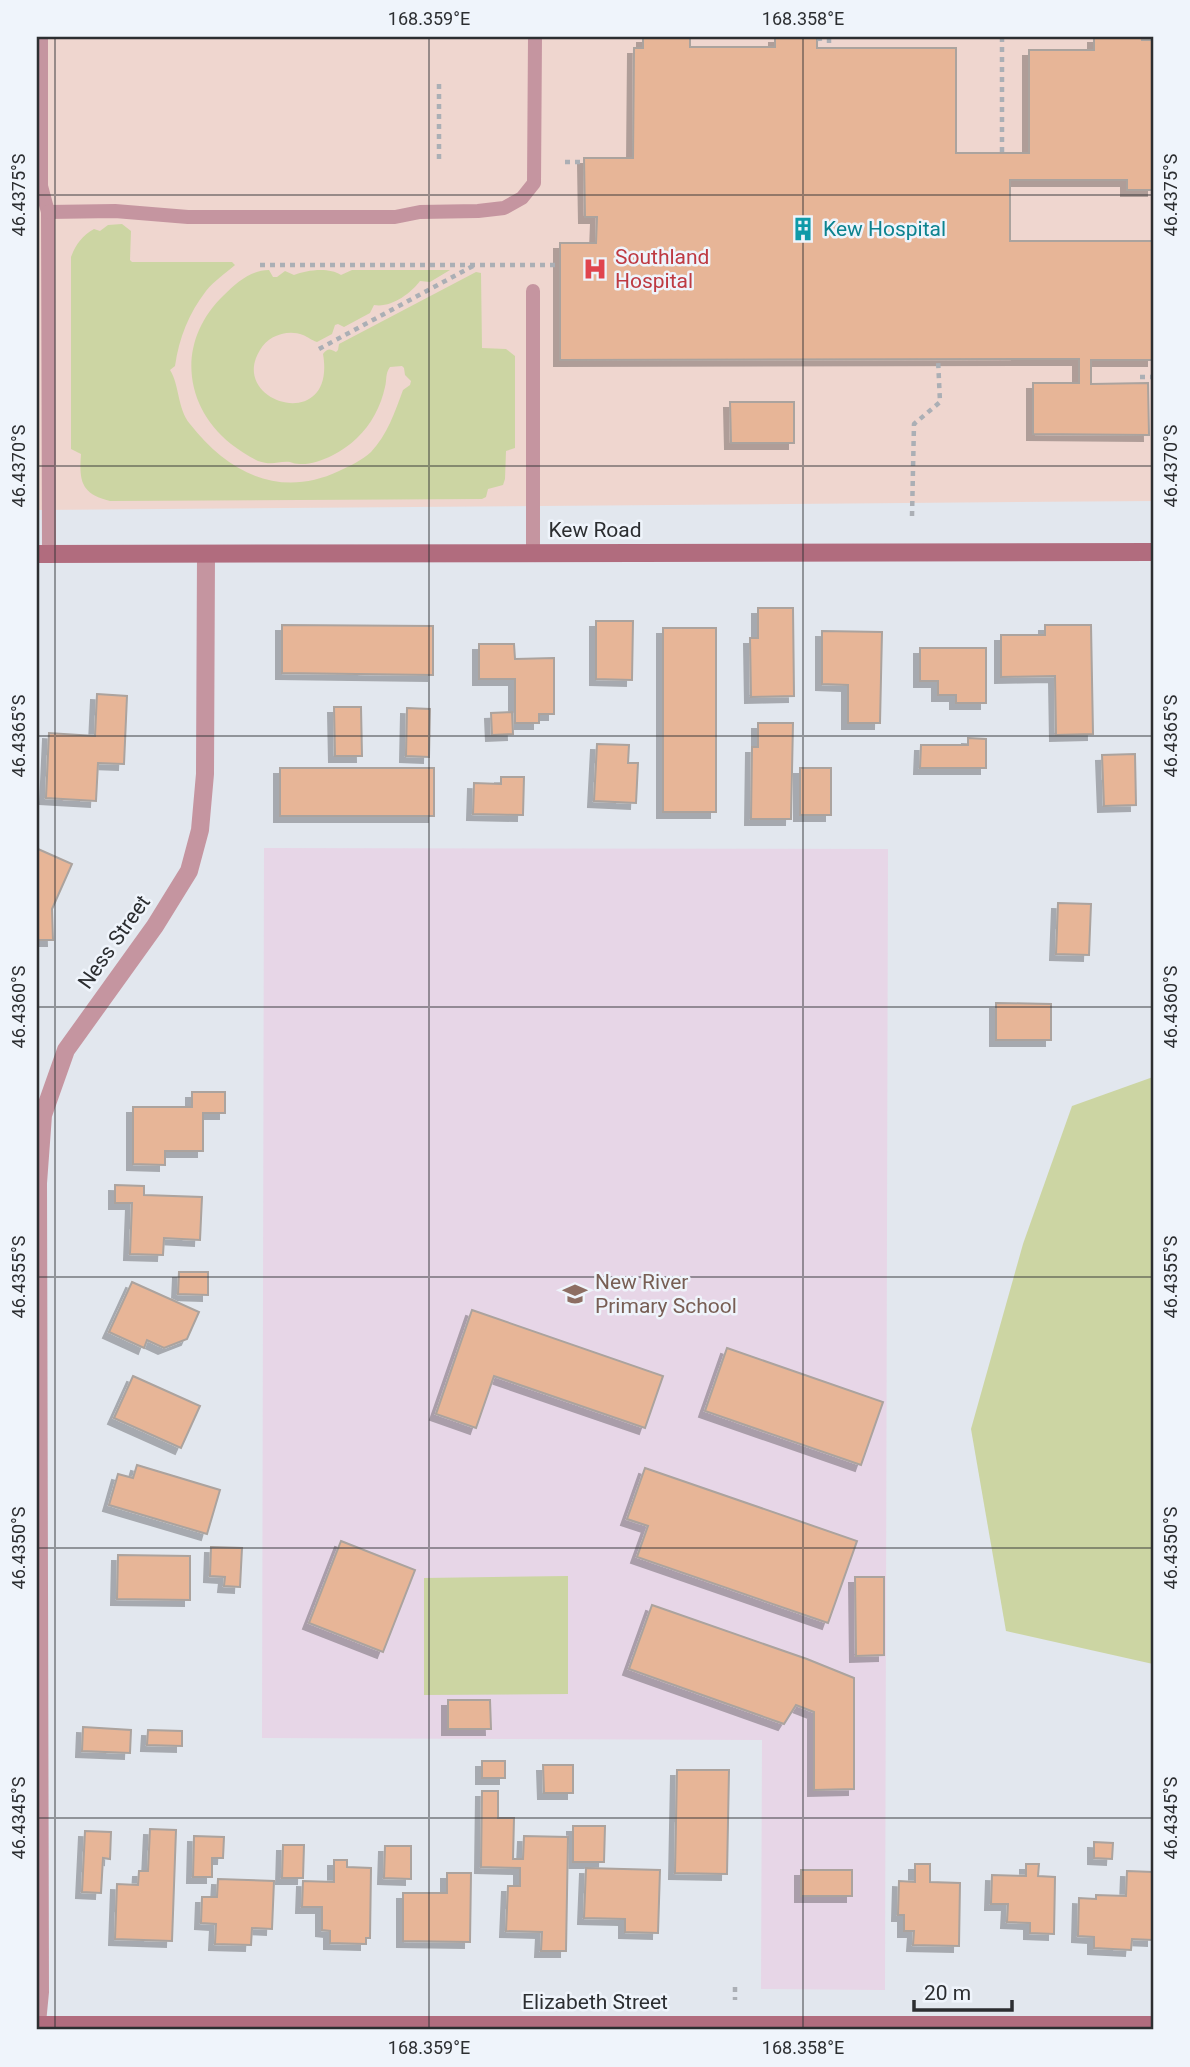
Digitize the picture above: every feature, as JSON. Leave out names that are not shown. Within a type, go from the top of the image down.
[{"type":"street","name":"Kew Road","points":[[43,554],[1153,552]]},
{"type":"street","name":"Ness Street","points":[[37,2024],[40,1992],[38,1183],[43,1115],[66,1050],[155,926],[189,871],[200,830],[205,774],[206,554]]},
{"type":"street","name":"Elizabeth Street","points":[[37,2024],[1153,2025]]},
{"type":"lane","points":[[41,37],[41,186],[48,212],[43,554]]},
{"type":"lane","points":[[48,212],[115,211],[188,217],[395,217],[420,212],[504,208],[522,198],[534,183],[535,37]]},
{"type":"lane","points":[[533,291],[533,553]]},
{"type":"path","points":[[817,39],[829,37],[829,48]]},
{"type":"path","points":[[1002,37],[1002,153]]},
{"type":"path","points":[[439,84],[439,159]]},
{"type":"path","points":[[565,162],[580,162]]},
{"type":"path","points":[[260,265],[558,265]]},
{"type":"path","points":[[319,349],[474,265]]},
{"type":"path","points":[[912,516],[914,425],[940,402],[939,359]]},
{"type":"path","points":[[1140,377],[1153,377]]},
{"type":"path","points":[[735,1987],[735,2001]]},
{"type":"shaded area","name":"Southland Hospital","points":[[37,37],[1153,37],[1153,501],[37,510]]},
{"type":"shaded area","name":"New River Primary School","points":[[264,848],[888,849],[885,1990],[761,1989],[762,1740],[262,1738]]},
{"type":"green space","points":[[122,224],[131,231],[132,262],[232,262],[235,265],[209,287],[200,299],[182,336],[175,366],[170,370],[186,418],[205,441],[238,468],[276,481],[317,479],[356,463],[367,455],[382,438],[403,390],[411,381],[402,366],[390,367],[375,415],[352,443],[331,456],[307,464],[258,461],[231,444],[215,428],[195,391],[193,351],[198,332],[224,295],[244,278],[269,270],[273,277],[277,277],[285,271],[294,275],[324,270],[341,275],[352,270],[450,270],[430,282],[420,281],[406,295],[393,302],[374,305],[370,313],[344,327],[335,325],[332,334],[317,342],[291,333],[278,335],[263,345],[254,369],[258,384],[269,396],[284,402],[301,402],[314,395],[323,379],[323,354],[326,351],[336,352],[339,344],[476,272],[481,273],[482,348],[506,349],[515,356],[515,448],[506,451],[503,485],[488,489],[486,497],[482,499],[110,501],[93,494],[82,479],[81,454],[71,449],[71,257],[80,241],[94,229],[100,231],[108,225]]},
{"type":"green space","points":[[1153,1077],[1153,1664],[1006,1631],[971,1429],[1023,1244],[1072,1106]]},
{"type":"green space","points":[[568,1576],[568,1694],[424,1695],[424,1578]]},
{"type":"building","name":"Kew Hospital","points":[[643,37],[690,37],[690,47],[775,47],[775,37],[817,37],[817,48],[956,48],[956,153],[1029,153],[1029,50],[1094,50],[1094,37],[1142,37],[1142,40],[1153,40],[1153,190],[1127,190],[1127,180],[1010,180],[1010,241],[1153,241],[1153,360],[1091,360],[1091,384],[1148,383],[1149,435],[1033,434],[1033,383],[1079,383],[1079,359],[560,360],[560,243],[596,243],[597,217],[585,217],[584,158],[633,158],[634,48],[643,48]]},
{"type":"building","points":[[730,402],[794,402],[794,443],[731,443]]},
{"type":"building","points":[[758,608],[793,608],[794,696],[751,697],[750,638],[758,638]]},
{"type":"building","points":[[596,621],[633,621],[632,680],[596,679]]},
{"type":"building","points":[[282,625],[433,626],[433,675],[282,673]]},
{"type":"building","points":[[1045,625],[1091,625],[1093,734],[1056,735],[1055,676],[1001,677],[1001,635],[1045,635]]},
{"type":"building","points":[[663,628],[716,628],[716,812],[663,812]]},
{"type":"building","points":[[822,631],[882,632],[880,723],[848,723],[848,685],[822,684]]},
{"type":"building","points":[[479,644],[514,644],[515,659],[554,658],[554,714],[539,714],[539,723],[515,723],[515,679],[479,679]]},
{"type":"building","points":[[920,648],[986,648],[986,703],[956,703],[956,695],[938,695],[938,681],[920,681]]},
{"type":"building","points":[[97,694],[127,696],[124,764],[98,763],[96,801],[46,798],[49,733],[95,736]]},
{"type":"building","points":[[334,707],[361,707],[362,756],[335,756]]},
{"type":"building","points":[[407,708],[430,709],[429,757],[406,756]]},
{"type":"building","points":[[512,712],[513,734],[492,735],[491,713]]},
{"type":"building","points":[[758,723],[793,723],[791,819],[751,819],[752,747],[758,747]]},
{"type":"building","points":[[968,738],[986,739],[986,768],[920,768],[921,745],[968,745]]},
{"type":"building","points":[[597,744],[629,745],[628,763],[638,763],[636,803],[594,801]]},
{"type":"building","points":[[1135,754],[1136,805],[1104,806],[1102,755]]},
{"type":"building","points":[[280,768],[434,768],[434,816],[280,816]]},
{"type":"building","points":[[800,768],[831,768],[831,815],[800,815]]},
{"type":"building","points":[[501,777],[524,777],[523,815],[473,814],[474,783],[501,784]]},
{"type":"building","points":[[38,849],[72,864],[52,909],[53,940],[37,940]]},
{"type":"building","points":[[1058,903],[1091,904],[1089,955],[1056,954]]},
{"type":"building","points":[[996,1003],[1051,1004],[1051,1040],[996,1040]]},
{"type":"building","points":[[192,1092],[225,1092],[225,1113],[203,1113],[203,1151],[165,1151],[165,1165],[133,1164],[133,1107],[192,1107]]},
{"type":"building","points":[[115,1185],[144,1186],[144,1195],[202,1197],[200,1240],[164,1238],[163,1255],[130,1254],[132,1203],[115,1203]]},
{"type":"building","points":[[179,1272],[208,1272],[208,1295],[178,1294]]},
{"type":"building","points":[[132,1282],[199,1312],[187,1339],[164,1348],[147,1340],[144,1348],[109,1332]]},
{"type":"building","points":[[472,1310],[663,1376],[645,1428],[494,1376],[476,1428],[436,1414]]},
{"type":"building","points":[[727,1348],[883,1402],[861,1465],[705,1411]]},
{"type":"building","points":[[133,1376],[200,1406],[181,1448],[114,1418]]},
{"type":"building","points":[[137,1465],[220,1490],[207,1534],[109,1505],[118,1474],[133,1478]]},
{"type":"building","points":[[645,1468],[857,1541],[828,1623],[637,1557],[648,1526],[627,1519]]},
{"type":"building","points":[[341,1541],[415,1570],[383,1652],[309,1623]]},
{"type":"building","points":[[211,1547],[242,1548],[240,1587],[224,1586],[225,1577],[210,1576]]},
{"type":"building","points":[[118,1555],[190,1556],[190,1600],[117,1599]]},
{"type":"building","points":[[855,1577],[884,1577],[884,1655],[856,1656]]},
{"type":"building","points":[[652,1605],[854,1678],[854,1789],[814,1790],[814,1712],[796,1705],[784,1724],[629,1669]]},
{"type":"building","points":[[448,1700],[490,1700],[491,1729],[448,1729]]},
{"type":"building","points":[[83,1727],[131,1730],[130,1753],[82,1751]]},
{"type":"building","points":[[148,1730],[182,1731],[182,1746],[147,1745]]},
{"type":"building","points":[[482,1761],[505,1761],[505,1778],[482,1778]]},
{"type":"building","points":[[543,1765],[573,1765],[573,1793],[544,1793]]},
{"type":"building","points":[[677,1770],[729,1770],[727,1874],[675,1873]]},
{"type":"building","points":[[482,1791],[498,1791],[498,1818],[514,1818],[513,1859],[523,1859],[524,1836],[568,1837],[566,1951],[541,1951],[542,1932],[506,1931],[508,1886],[520,1886],[520,1868],[481,1867]]},
{"type":"building","points":[[573,1826],[605,1826],[604,1862],[573,1862]]},
{"type":"building","points":[[150,1829],[176,1830],[172,1941],[115,1939],[117,1884],[138,1885],[139,1871],[148,1871]]},
{"type":"building","points":[[85,1831],[111,1832],[110,1859],[103,1858],[101,1893],[82,1892]]},
{"type":"building","points":[[194,1836],[224,1837],[223,1858],[212,1858],[212,1877],[193,1877]]},
{"type":"building","points":[[1094,1842],[1113,1843],[1112,1859],[1094,1858]]},
{"type":"building","points":[[283,1845],[304,1845],[303,1878],[282,1878]]},
{"type":"building","points":[[385,1846],[411,1846],[411,1879],[384,1878]]},
{"type":"building","points":[[334,1860],[347,1860],[347,1867],[371,1868],[370,1938],[366,1938],[366,1944],[330,1943],[330,1931],[322,1930],[322,1907],[302,1907],[303,1881],[334,1882]]},
{"type":"building","points":[[915,1864],[930,1864],[930,1882],[960,1883],[959,1946],[913,1945],[914,1931],[904,1931],[904,1915],[898,1915],[899,1881],[915,1882]]},
{"type":"building","points":[[1026,1864],[1039,1864],[1038,1876],[1055,1877],[1054,1934],[1030,1933],[1030,1923],[1007,1922],[1008,1904],[991,1904],[992,1875],[1026,1876]]},
{"type":"building","points":[[586,1868],[660,1870],[658,1933],[625,1932],[625,1919],[584,1918]]},
{"type":"building","points":[[801,1870],[852,1870],[852,1896],[801,1896]]},
{"type":"building","points":[[1127,1871],[1153,1872],[1153,1940],[1132,1939],[1131,1950],[1094,1948],[1094,1937],[1078,1936],[1079,1898],[1096,1899],[1096,1895],[1126,1896]]},
{"type":"building","points":[[447,1873],[471,1873],[470,1942],[403,1941],[403,1893],[447,1893]]},
{"type":"building","points":[[218,1879],[274,1881],[272,1929],[252,1928],[251,1945],[215,1944],[216,1924],[201,1923],[202,1897],[217,1897]]},
{"type":"place","name":"Kew Hospital","points":[[803,229]]},
{"type":"place","name":"Southland Hospital","points":[[595,269]]},
{"type":"place","name":"New River Primary School","points":[[575,1294]]}]
